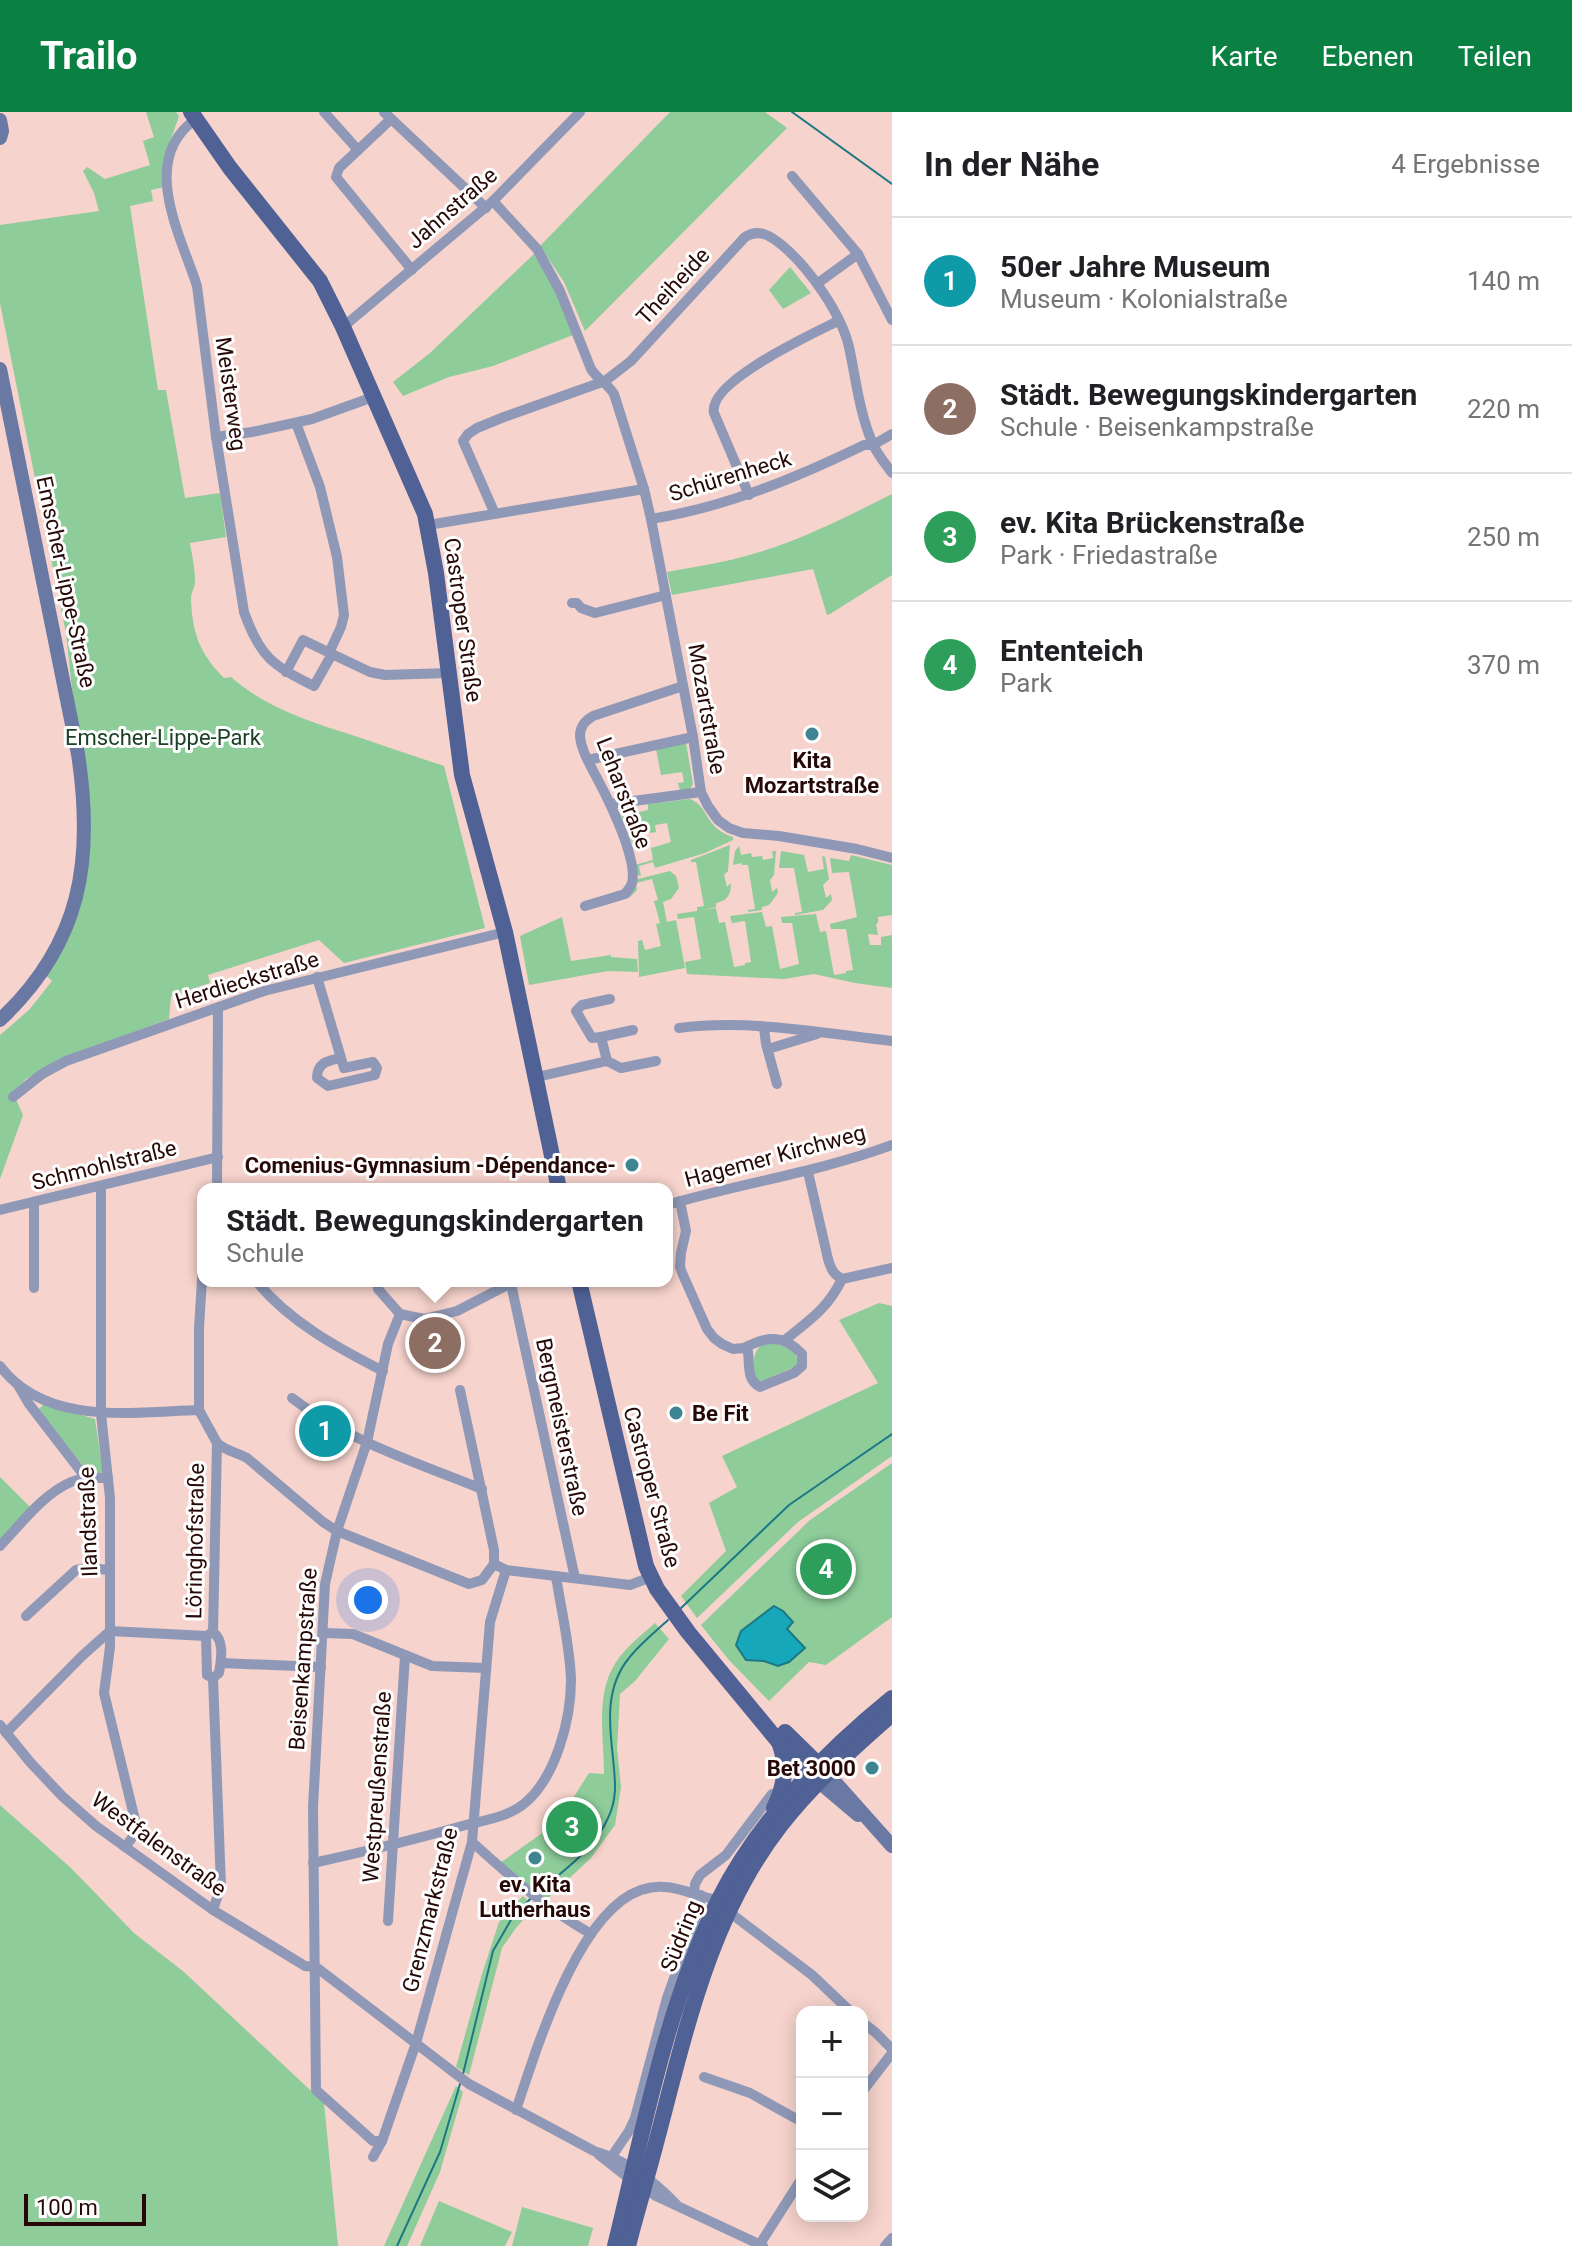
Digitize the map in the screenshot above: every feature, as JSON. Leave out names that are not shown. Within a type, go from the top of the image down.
[{"type":"main road","name":"Castroper Straße","points":[[194,115],[230,168],[320,281],[425,514],[462,775],[505,932],[558,1183]]},
{"type":"main road","name":"Castroper Straße","points":[[580,1287],[651,1577],[675,1615],[778,1741],[819,1773]]},
{"type":"main road","name":"Castroper Straße","points":[[731,1681],[819,1773]]},
{"type":"main road","name":"Südring","points":[[724,1906],[819,1773],[858,1726],[892,1698]]},
{"type":"main road","name":"Südring","points":[[628,2246],[668,2035],[697,1949],[724,1906],[763,1828],[819,1773],[892,1714]]},
{"type":"main road","points":[[763,1828],[781,1794],[785,1778],[784,1756],[778,1741]]},
{"type":"main road","name":"Südring","points":[[615,2246],[639,2178]]},
{"type":"street","points":[[324,112],[358,150]]},
{"type":"street","name":"Jahnstraße","points":[[343,327],[490,204],[580,112]]},
{"type":"street","name":"Meisterweg","points":[[194,115],[172,149],[166,182],[176,232],[197,286],[216,437],[244,612],[268,659],[286,672]]},
{"type":"street","points":[[412,270],[336,177],[339,168],[388,115],[537,249],[560,291],[591,369],[614,394],[644,489]]},
{"type":"street","points":[[0,120],[0,138]]},
{"type":"street","points":[[792,176],[858,254],[892,320]]},
{"type":"street","name":"Theiheide","points":[[495,514],[463,441],[468,434],[504,417],[605,381],[631,361],[751,233],[765,233],[780,243],[818,283],[848,343],[861,410],[873,445],[892,473]]},
{"type":"street","points":[[818,283],[858,254]]},
{"type":"street","points":[[749,495],[714,413],[717,398],[737,378],[770,357],[838,321]]},
{"type":"street","name":"Emscher-Lippe-Straße","points":[[0,369],[84,795],[81,874],[67,928],[43,972],[0,1020]]},
{"type":"street","points":[[216,437],[296,423],[373,397]]},
{"type":"street","points":[[296,423],[320,487],[337,557],[344,615],[341,627],[330,653],[314,686],[286,672],[303,640],[330,653],[370,672],[385,675],[449,673]]},
{"type":"street","name":"Schürenheck","points":[[428,525],[644,489],[651,519],[749,495],[806,473],[864,445],[873,445],[892,434]]},
{"type":"street","name":"Mozartstraße","points":[[651,519],[701,792],[708,806],[718,820],[743,833],[857,849],[892,858]]},
{"type":"street","points":[[572,603],[595,613],[666,595]]},
{"type":"street","name":"Leharstraße","points":[[585,906],[625,894],[632,883],[628,850],[611,804],[581,741],[584,722],[593,716],[683,686]]},
{"type":"street","points":[[588,760],[693,737]]},
{"type":"street","points":[[611,804],[701,792]]},
{"type":"street","name":"Herdieckstraße","points":[[13,1097],[42,1074],[66,1061],[264,991],[505,932]]},
{"type":"street","points":[[317,977],[344,1068],[373,1062],[377,1068],[375,1075],[328,1086],[322,1083],[317,1078],[317,1069],[322,1063],[341,1058]]},
{"type":"street","points":[[610,999],[582,1005],[576,1011],[592,1038],[633,1030]]},
{"type":"street","points":[[217,1183],[218,1008]]},
{"type":"street","points":[[679,1028],[708,1024],[892,1041]]},
{"type":"street","points":[[764,1028],[777,1084]]},
{"type":"street","points":[[768,1049],[819,1033]]},
{"type":"street","points":[[601,1037],[607,1061]]},
{"type":"street","points":[[537,1077],[607,1061],[621,1068],[656,1061]]},
{"type":"street","name":"Hagemer Kirchweg","points":[[673,1203],[808,1172],[892,1145]]},
{"type":"street","name":"Schmohlstraße","points":[[0,1210],[218,1157]]},
{"type":"street","points":[[808,1172],[832,1270],[842,1279]]},
{"type":"street","name":"Ilandstraße","points":[[101,1187],[101,1414],[110,1498],[110,1631],[104,1693],[137,1828],[125,1847]]},
{"type":"street","points":[[680,1201],[686,1231],[680,1267],[707,1329],[714,1338],[733,1349],[765,1339],[785,1340],[802,1354],[802,1366],[794,1373],[760,1387],[753,1383],[749,1375],[748,1352],[744,1348]]},
{"type":"street","points":[[34,1203],[34,1288]]},
{"type":"street","points":[[842,1279],[892,1268]]},
{"type":"street","points":[[785,1340],[819,1313],[833,1297],[842,1279]]},
{"type":"street","name":"Löringhofstraße","points":[[202,1287],[199,1410],[217,1443],[205,1665],[207,1675],[213,1678],[221,1886],[213,1910]]},
{"type":"street","points":[[261,1287],[312,1331],[383,1371]]},
{"type":"street","points":[[378,1287],[400,1314],[424,1319],[457,1311],[505,1287]]},
{"type":"street","name":"Bergmeisterstraße","points":[[514,1287],[575,1578]]},
{"type":"street","name":"Beisenkampstraße","points":[[382,2141],[373,2141],[316,2090],[313,1807],[325,1584],[337,1531],[367,1442],[388,1344],[400,1314]]},
{"type":"street","points":[[0,1366],[17,1384],[86,1478]]},
{"type":"street","points":[[17,1384],[43,1399],[70,1409],[101,1414],[199,1410]]},
{"type":"street","points":[[217,1443],[224,1450],[247,1458],[337,1531],[469,1584],[482,1580],[494,1564],[494,1550],[460,1390]]},
{"type":"street","points":[[292,1398],[367,1442],[482,1489]]},
{"type":"street","points":[[0,1546],[52,1493],[70,1482],[108,1478]]},
{"type":"street","points":[[494,1564],[506,1570],[630,1585],[651,1577]]},
{"type":"street","points":[[26,1616],[76,1570],[110,1570]]},
{"type":"street","name":"Grenzmarkstraße","points":[[373,2157],[382,2141],[416,2043],[472,1842],[490,1622],[506,1570]]},
{"type":"street","points":[[313,1863],[495,1818],[523,1804],[543,1784],[558,1753],[571,1681],[556,1576]]},
{"type":"street","points":[[3,1729],[110,1631],[209,1634]]},
{"type":"street","points":[[323,1633],[353,1634],[432,1666],[486,1668]]},
{"type":"street","name":"Löringhofstraße","points":[[209,1634],[219,1636],[221,1663]]},
{"type":"street","name":"Westpreußenstraße","points":[[388,1921],[405,1656]]},
{"type":"street","points":[[213,1678],[219,1673],[221,1663],[321,1667]]},
{"type":"street","name":"Westfalenstraße","points":[[3,1729],[62,1796],[96,1826],[213,1910],[305,1966],[316,1967]]},
{"type":"street","name":"Castroper Straße","points":[[819,1773],[852,1799],[892,1846]]},
{"type":"street","name":"Südring","points":[[612,2156],[635,2118],[667,1998],[699,1908],[695,1884],[700,1875],[726,1855],[772,1794]]},
{"type":"street","points":[[472,1842],[539,1901],[591,1934]]},
{"type":"street","points":[[516,2110],[553,2006],[591,1934],[616,1903],[640,1890],[664,1887],[685,1889],[724,1906],[812,1975],[845,2006]]},
{"type":"street","points":[[316,1967],[469,2084],[639,2178]]},
{"type":"street","points":[[868,2027],[892,2051],[868,2084]]},
{"type":"street","points":[[704,2077],[750,2093],[796,2119]]},
{"type":"street","points":[[594,2151],[612,2156],[676,2204],[762,2245],[796,2188]]},
{"type":"street","points":[[885,2246],[892,2238]]},
{"type":"green space","name":"Emscher-Lippe-Park","points":[[146,112],[176,112],[179,116],[164,159],[164,187],[151,190],[153,201],[130,206],[158,390],[166,390],[185,498],[220,493],[226,537],[190,543],[195,581],[191,596],[192,611],[199,642],[224,678],[231,677],[274,706],[444,766],[485,928],[344,963],[319,940],[208,975],[210,983],[171,996],[169,1019],[69,1056],[26,1079],[13,1093],[23,1115],[0,1179],[0,1035],[29,1010],[52,981],[43,973],[76,903],[79,754],[66,633],[0,303],[0,225],[99,211],[83,171],[87,167],[105,179],[150,165],[143,141],[154,137]]},
{"type":"green space","points":[[670,112],[765,112],[787,128],[585,331],[564,282],[540,246]]},
{"type":"green space","points":[[534,254],[555,289],[573,335],[403,396],[393,382],[430,353]]},
{"type":"green space","points":[[790,267],[811,293],[783,309],[769,290]]},
{"type":"green space","points":[[892,494],[892,575],[830,614],[827,615],[813,569],[672,595],[667,572],[761,552],[818,530]]},
{"type":"green space","points":[[686,743],[693,784],[690,789],[680,791],[678,783],[684,782],[682,772],[661,775],[656,749]]},
{"type":"green space","points":[[690,799],[733,840],[705,853],[655,868],[653,862],[639,866],[641,876],[633,874],[635,865],[653,860],[651,848],[671,842],[667,823],[655,825],[656,832],[650,833],[647,822],[636,825],[640,847],[634,848],[619,810],[630,806],[631,814],[648,810],[648,804]]},
{"type":"green space","points":[[730,845],[728,871],[724,875],[727,887],[731,883],[729,894],[726,899],[716,903],[716,907],[703,910],[716,908],[719,923],[725,922],[734,967],[751,962],[745,921],[732,923],[730,916],[762,912],[766,927],[772,926],[780,969],[799,964],[792,923],[782,923],[781,917],[816,914],[820,932],[826,931],[834,975],[853,970],[846,929],[831,929],[830,924],[857,917],[849,872],[832,873],[830,858],[849,861],[851,855],[892,865],[892,915],[878,917],[878,935],[868,934],[870,945],[881,945],[881,937],[892,935],[892,988],[814,974],[784,979],[687,974],[685,962],[701,959],[694,917],[678,919],[677,914],[697,911],[697,907],[704,906],[696,862],[691,860]]},
{"type":"green space","points":[[739,846],[741,855],[751,853],[752,857],[762,856],[763,860],[773,858],[772,851],[776,851],[774,875],[770,880],[772,892],[777,888],[778,893],[762,910],[748,912],[755,909],[748,865],[733,865]]},
{"type":"green space","points":[[781,851],[804,855],[808,872],[824,869],[822,856],[825,857],[829,879],[823,885],[826,898],[831,894],[832,900],[823,910],[795,915],[802,912],[794,868],[779,868]]},
{"type":"green space","points":[[670,871],[676,876],[679,888],[671,899],[663,902],[667,922],[676,920],[685,968],[639,977],[638,941],[642,940],[645,950],[661,946],[656,924],[660,923],[654,901],[658,900],[652,879],[636,883],[637,890],[628,896],[634,880]]},
{"type":"green space","points":[[562,917],[571,961],[611,955],[637,959],[638,972],[608,971],[529,985],[520,936]]},
{"type":"green space","points":[[879,1303],[892,1306],[892,1456],[798,1522],[697,1618],[681,1596],[726,1551],[709,1503],[737,1487],[722,1456],[878,1383],[839,1320]]},
{"type":"green space","points":[[772,1342],[793,1350],[798,1360],[797,1366],[760,1382],[754,1377],[755,1354],[765,1343]]},
{"type":"green space","points":[[44,1404],[95,1419],[103,1473],[90,1474],[38,1410]]},
{"type":"green space","points":[[892,1463],[892,1617],[826,1665],[809,1662],[769,1701],[728,1659],[701,1625],[810,1520]]},
{"type":"green space","points":[[0,1477],[32,1509],[0,1541]]},
{"type":"green space","points":[[655,1623],[669,1639],[635,1681],[620,1694],[617,1748],[621,1787],[615,1825],[591,1858],[546,1900],[500,1863],[558,1822],[589,1773],[604,1774],[602,1707],[607,1681],[620,1656]]},
{"type":"green space","points":[[0,1805],[71,1868],[134,1933],[184,1972],[324,2103],[338,2246],[0,2246]]},
{"type":"green space","points":[[523,1896],[534,1907],[502,1948],[469,2075],[456,2067],[482,1974],[499,1922]]},
{"type":"green space","points":[[456,2086],[463,2092],[440,2172],[407,2246],[384,2246]]},
{"type":"green space","points":[[439,2201],[512,2232],[505,2246],[420,2246]]},
{"type":"green space","points":[[522,2207],[593,2228],[588,2246],[512,2246]]},
{"type":"water","points":[[774,1606],[793,1622],[787,1629],[805,1648],[789,1662],[778,1666],[746,1660],[736,1645],[741,1631]]},
{"type":"waterway","points":[[792,112],[892,184]]},
{"type":"waterway","points":[[679,1610],[789,1505],[892,1434]]},
{"type":"waterway","points":[[537,1893],[586,1850],[608,1818],[615,1788],[610,1719],[612,1693],[621,1669],[633,1653],[668,1620]]},
{"type":"waterway","points":[[463,2074],[493,1951],[512,1918],[532,1897]]},
{"type":"waterway","points":[[397,2246],[440,2152],[460,2084]]},
{"type":"place","name":"Kita Mozartstraße","points":[[812,734]]},
{"type":"place","name":"Comenius-Gymnasium -Dépendance-","points":[[632,1165]]},
{"type":"place","name":"Städt. Bewegungskindergarten","points":[[435,1343]]},
{"type":"place","name":"Be Fit","points":[[676,1413]]},
{"type":"place","name":"50er Jahre Museum","points":[[325,1431]]},
{"type":"place","name":"Ententeich","points":[[826,1569]]},
{"type":"place","name":"Bet 3000","points":[[872,1768]]},
{"type":"place","name":"ev. Kita Brückenstraße","points":[[572,1827]]},
{"type":"place","name":"ev. Kita Lutherhaus","points":[[535,1858]]}]
